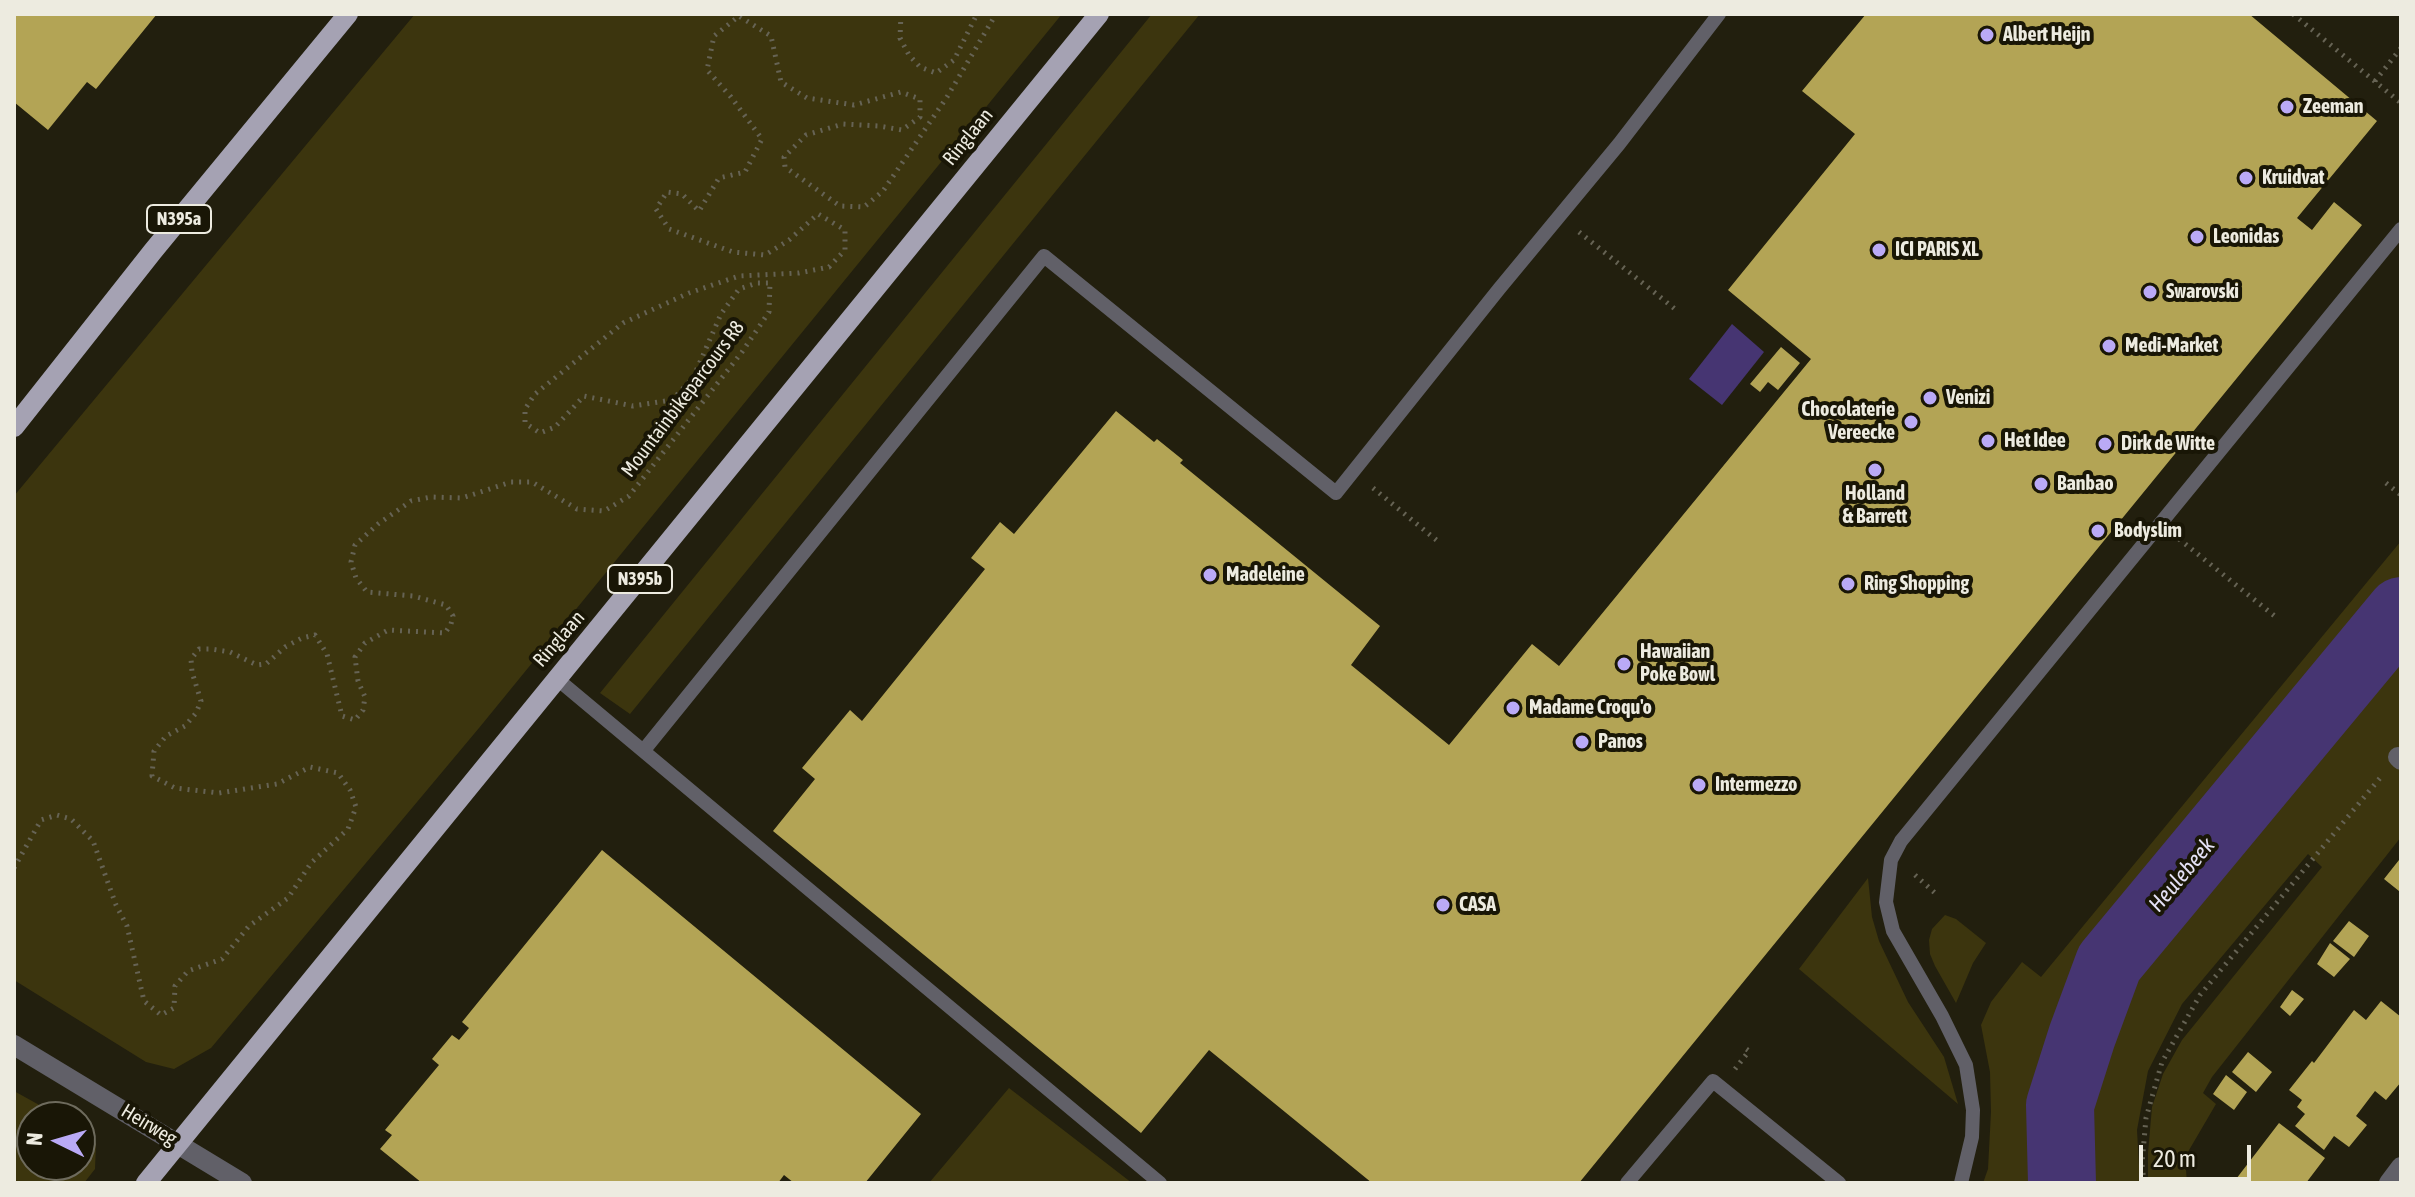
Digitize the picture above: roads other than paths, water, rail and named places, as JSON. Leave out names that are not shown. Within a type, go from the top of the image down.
[{"type":"main road","name":"N395a","points":[[14,427],[348,14]]},
{"type":"main road","name":"Ringlaan","points":[[146,1183],[1099,14]]},
{"type":"street","name":"Heirweg","points":[[14,1045],[242,1183]]},
{"type":"street","points":[[2389,1183],[2401,1167]]},
{"type":"lane","points":[[644,750],[1044,256],[1336,493],[1719,14]]},
{"type":"lane","points":[[1961,1183],[1972,1137],[1973,1110],[1966,1065],[1893,931],[1886,902],[1891,860],[1901,841],[2401,229]]},
{"type":"lane","points":[[556,678],[1160,1183]]},
{"type":"lane","points":[[1627,1183],[1713,1081],[1839,1183]]},
{"type":"waterway","name":"Heulebeek","points":[[2062,1183],[2060,1105],[2109,963],[2401,611]]},
{"type":"place","name":"Albert Heijn","points":[[1987,35]]},
{"type":"place","name":"Zeeman","points":[[2287,107]]},
{"type":"place","name":"Kruidvat","points":[[2246,178]]},
{"type":"place","name":"Leonidas","points":[[2197,237]]},
{"type":"place","name":"ICI PARIS XL","points":[[1879,250]]},
{"type":"place","name":"Swarovski","points":[[2150,292]]},
{"type":"place","name":"Medi-Market","points":[[2109,346]]},
{"type":"place","name":"Venizi","points":[[1930,398]]},
{"type":"place","name":"Chocolaterie Vereecke","points":[[1911,422]]},
{"type":"place","name":"Het Idee","points":[[1988,441]]},
{"type":"place","name":"Dirk de Witte","points":[[2105,444]]},
{"type":"place","name":"Holland & Barrett","points":[[1875,470]]},
{"type":"place","name":"Banbao","points":[[2041,484]]},
{"type":"place","name":"Bodyslim","points":[[2098,531]]},
{"type":"place","name":"Madeleine","points":[[1210,575]]},
{"type":"place","name":"Ring Shopping","points":[[1848,584]]},
{"type":"place","name":"Hawaiian Poke Bowl","points":[[1624,664]]},
{"type":"place","name":"Madame Croqu'o","points":[[1513,708]]},
{"type":"place","name":"Panos","points":[[1582,742]]},
{"type":"place","name":"Intermezzo","points":[[1699,785]]},
{"type":"place","name":"CASA","points":[[1443,905]]}]
